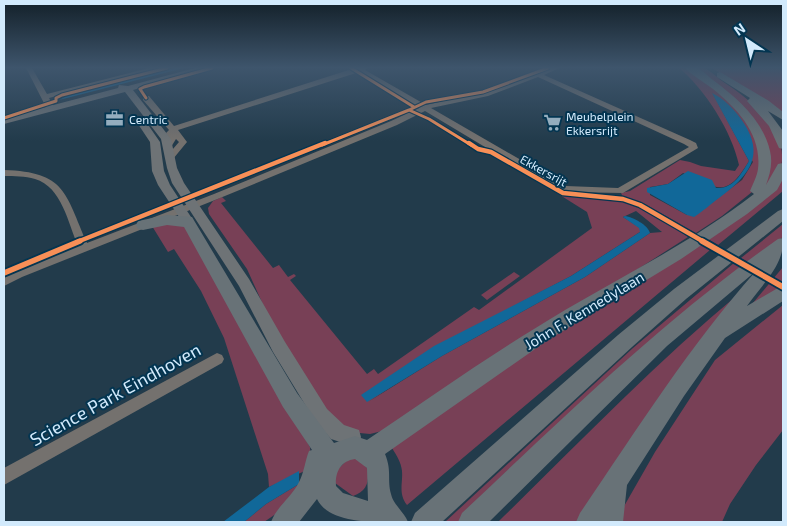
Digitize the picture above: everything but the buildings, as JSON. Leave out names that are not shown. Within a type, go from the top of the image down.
[{"type":"highway","points":[[721,223],[755,193],[763,183],[770,167],[770,148],[767,137],[753,115],[725,93]]},
{"type":"highway","points":[[740,93],[753,102],[767,116],[778,132],[783,145]]},
{"type":"highway","points":[[749,93],[765,102],[783,117]]},
{"type":"highway","name":"John F. Kennedylaan","points":[[354,449],[541,334],[668,259],[742,210],[767,191],[783,167]]},
{"type":"highway","points":[[424,522],[625,341],[776,218],[783,203]]},
{"type":"highway","points":[[143,225],[167,220],[186,211],[291,401],[314,421],[314,431],[354,449],[378,466],[379,496],[392,519]]},
{"type":"highway","points":[[589,522],[677,388],[765,272],[780,246]]},
{"type":"highway","points":[[471,522],[647,354],[704,305],[780,246]]},
{"type":"highway","points":[[715,336],[783,292]]},
{"type":"highway","points":[[286,520],[310,488],[317,462],[317,450],[308,435],[314,421]]},
{"type":"highway","points":[[354,449],[324,472],[324,486],[328,496],[335,504],[392,519]]},
{"type":"highway","points":[[610,522],[617,482]]},
{"type":"highway","points":[[286,520],[298,513],[324,486]]},
{"type":"main road","points":[[4,121],[109,93]]},
{"type":"main road","points":[[124,93],[152,135],[156,146],[158,171],[164,185],[186,211]]},
{"type":"main road","points":[[125,93],[161,131],[166,139],[186,211]]},
{"type":"main road","points":[[314,421],[338,432],[354,449]]},
{"type":"street","points":[[42,93],[50,108]]},
{"type":"street","points":[[44,97],[61,93]]},
{"type":"street","name":"Ekkersrijt","points":[[174,129],[285,93]]},
{"type":"street","name":"Ekkersrijt","points":[[400,93],[558,187],[572,190],[620,191],[694,148],[693,145],[578,93]]},
{"type":"street","points":[[84,248],[112,232],[186,211],[229,190],[406,117],[452,101],[489,93]]},
{"type":"street","points":[[146,98],[183,142],[170,156]]},
{"type":"street","points":[[168,145],[172,140],[170,133],[174,129]]},
{"type":"street","points":[[4,173],[29,174],[44,178],[53,184],[61,193],[84,248]]},
{"type":"street","points":[[4,282],[18,274],[143,225]]},
{"type":"street","name":"Science Park Eindhoven","points":[[4,477],[218,358]]},
{"type":"shaded area","points":[[703,93],[722,93],[739,111],[767,147],[752,192],[722,216],[696,233],[645,204],[623,197],[621,193],[630,191],[680,160],[701,166],[735,171],[739,165],[735,152],[724,125]],"holes":[[[713,94],[753,162],[742,180],[698,213],[687,215],[650,195],[650,187],[668,184],[683,173],[714,186],[728,186],[741,173],[749,161]]]},
{"type":"shaded area","points":[[726,93],[738,93],[763,114],[778,136],[781,148],[782,161],[779,172],[773,181],[755,196],[763,175],[765,156],[761,138],[740,106]]},
{"type":"shaded area","points":[[753,93],[783,93],[783,113]]},
{"type":"shaded area","points":[[783,175],[783,191],[718,245],[708,239],[776,188]]},
{"type":"shaded area","points":[[544,185],[563,193],[581,197],[629,202],[656,215],[688,237],[386,430],[370,434],[349,432],[332,420],[269,318],[247,269],[209,214],[208,208],[213,201],[222,197],[226,201],[221,203],[273,268],[279,265],[288,277],[294,274],[296,276],[290,280],[367,374],[374,369],[378,374],[474,307],[479,310],[592,228],[587,212]],"holes":[[[636,211],[662,232],[650,233],[585,277],[442,356],[368,402],[510,308],[571,276],[640,232],[640,228],[623,217]]]},
{"type":"shaded area","points":[[162,223],[185,226],[310,447],[311,460],[307,470],[269,487],[268,474],[224,338],[201,291],[174,249],[168,252],[152,226]]},
{"type":"shaded area","points":[[783,224],[783,237],[748,262],[741,258]]},
{"type":"shaded area","points":[[701,244],[710,250],[407,505],[402,492],[401,465],[392,448],[512,362]]},
{"type":"shaded area","points":[[734,263],[740,267],[459,522],[445,522],[633,348]]},
{"type":"shaded area","points":[[783,267],[783,287],[756,305],[753,303]]},
{"type":"shaded area","points":[[514,272],[520,276],[487,300],[481,295]]},
{"type":"shaded area","points":[[741,292],[625,456],[582,522],[498,522],[647,375]]},
{"type":"shaded area","points":[[783,305],[783,430],[756,465],[730,504],[722,522],[618,522],[623,508],[655,452],[715,360]]},
{"type":"shaded area","points":[[348,459],[359,459],[368,469],[366,486],[361,492],[353,496],[335,483],[335,472]]},
{"type":"shaded area","points":[[299,484],[286,507],[264,522],[244,522],[266,504]]},
{"type":"water","points":[[82,93],[88,93],[59,100]]},
{"type":"water","points":[[712,93],[728,104],[741,119],[753,143],[753,154],[751,164],[739,181],[694,217],[687,215],[647,192],[647,188],[668,184],[688,171],[712,180],[716,188],[722,188],[736,180],[743,171],[749,161]]},
{"type":"water","points":[[625,216],[640,222],[650,233],[585,277],[442,356],[367,402],[361,395],[434,346],[571,276],[640,232],[639,228],[623,217]]},
{"type":"water","points":[[299,471],[299,484],[266,504],[244,522],[223,522],[269,487]]},
{"type":"cycle path","points":[[4,118],[56,101],[56,98],[72,93]]},
{"type":"cycle path","points":[[142,93],[146,98]]},
{"type":"cycle path","points":[[391,93],[414,107]]},
{"type":"cycle path","points":[[409,110],[426,102],[480,93]]},
{"type":"cycle path","points":[[4,273],[24,263],[409,110],[429,119],[478,149],[491,152],[563,193],[623,199],[640,205],[783,287]]},
{"type":"place","name":"Centric","points":[[115,119]]},
{"type":"place","name":"Meubelplein Ekkersrijt","points":[[552,123]]}]
